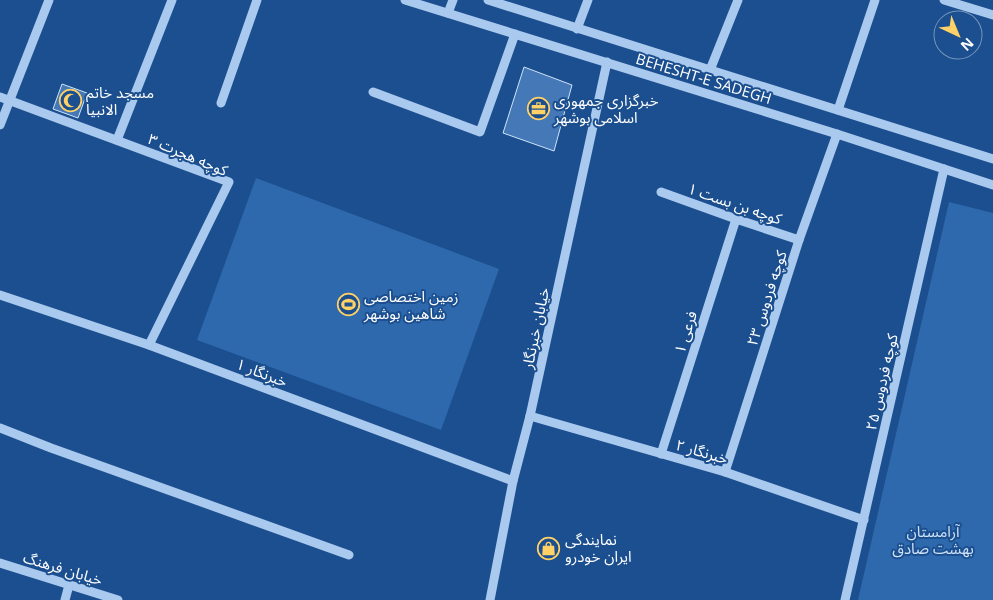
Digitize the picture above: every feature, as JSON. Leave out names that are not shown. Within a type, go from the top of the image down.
[{"type":"street","points":[[0,125],[48,0]]},
{"type":"street","points":[[117,140],[172,0]]},
{"type":"street","points":[[221,104],[257,0]]},
{"type":"street","name":"BEHESHT-E SADEGH","points":[[405,0],[836,134],[993,185]]},
{"type":"street","points":[[448,13],[453,0]]},
{"type":"street","name":"BEHESHT-E SADEGH","points":[[488,0],[993,159]]},
{"type":"street","points":[[577,29],[588,0]]},
{"type":"street","points":[[710,70],[738,0]]},
{"type":"street","points":[[838,110],[875,0]]},
{"type":"street","points":[[944,0],[993,15]]},
{"type":"street","points":[[373,92],[480,132],[515,34]]},
{"type":"street","name":"خیابان خبرنگار","points":[[490,600],[513,481],[530,416],[607,62]]},
{"type":"street","name":"کوچه هجرت ۳","points":[[0,98],[229,182],[149,344]]},
{"type":"street","name":"کوچه فردوس ۲۳","points":[[725,472],[799,240],[836,134]]},
{"type":"street","name":"کوچه فردوس ۲۵","points":[[845,600],[944,169]]},
{"type":"street","name":"کوچه بن بست ۱","points":[[662,192],[799,240]]},
{"type":"street","name":"فرعی ۱","points":[[661,454],[736,219]]},
{"type":"street","name":"خبرنگار ۱","points":[[0,295],[149,344],[513,481]]},
{"type":"street","name":"خبرنگار ۲","points":[[530,416],[725,472],[864,520]]},
{"type":"street","points":[[0,428],[350,556]]},
{"type":"street","name":"خیابان فرهنگ","points":[[0,563],[118,600]]},
{"type":"street","points":[[65,600],[69,585]]},
{"type":"green space","name":"زمین اختصاصی شاهین بوشهر","points":[[256,178],[499,269],[441,430],[197,340]]},
{"type":"green space","name":"آرامستان بهشت صادق","points":[[949,202],[993,213],[993,600],[858,600]]},
{"type":"building","name":"خبرگزاری جمهوری اسلامی بوشهر","points":[[524,67],[572,85],[554,151],[503,133]]},
{"type":"building","name":"مسجد خاتم الانبیا","points":[[62,84],[87,93],[78,118],[53,109]]},
{"type":"place","name":"مسجد خاتم الانبیا","points":[[70,101]]},
{"type":"place","name":"خبرگزاری جمهوری اسلامی بوشهر","points":[[538,109]]},
{"type":"place","name":"زمین اختصاصی شاهین بوشهر","points":[[348,305]]},
{"type":"place","name":"نمایندگی ایران خودرو","points":[[549,548]]}]
